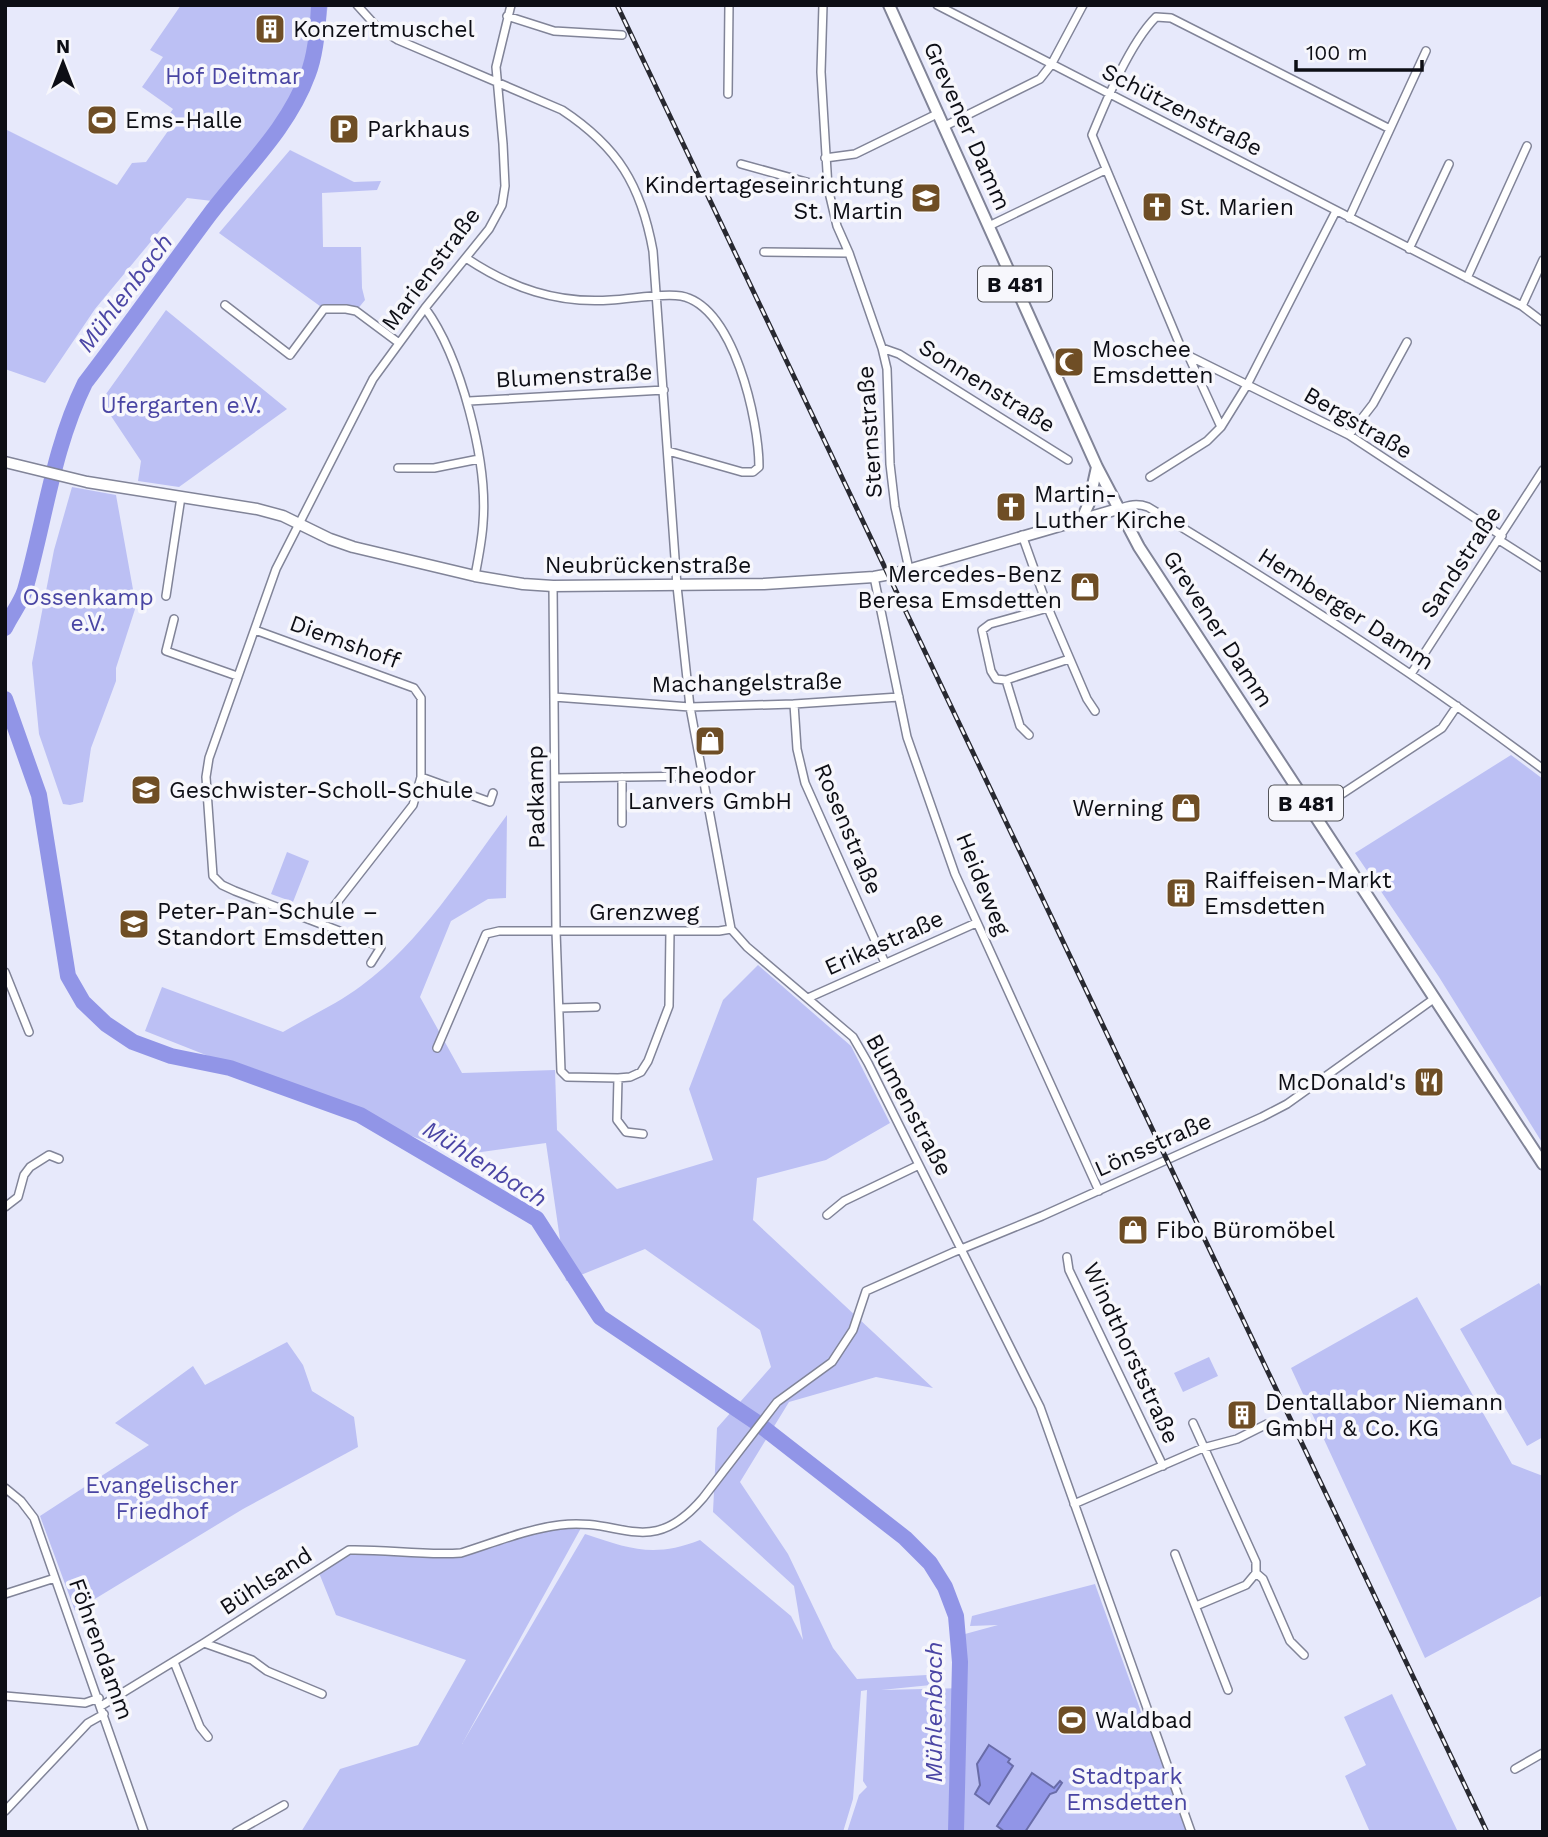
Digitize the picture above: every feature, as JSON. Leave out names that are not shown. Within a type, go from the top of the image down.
[{"type":"main road","name":"Grevener Damm","points":[[890,5],[1097,467],[1139,547],[1543,1164]]},
{"type":"main road","points":[[1082,519],[1089,503],[1097,467]]},
{"type":"street","points":[[357,5],[377,27],[398,40],[562,110],[585,125],[609,147],[633,186],[645,216],[653,251],[664,390]]},
{"type":"street","name":"Marienstraße","points":[[299,524],[373,379],[425,308],[489,229],[502,205],[505,186],[503,144],[495,82],[511,5]]},
{"type":"street","points":[[727,94],[729,5]]},
{"type":"street","name":"Sternstraße","points":[[823,5],[821,72],[828,188],[837,226],[849,253],[887,369],[890,464],[895,507],[909,569]]},
{"type":"street","name":"Schützenstraße","points":[[937,5],[1522,306],[1543,322]]},
{"type":"street","points":[[945,125],[1040,79],[1051,65],[1083,5]]},
{"type":"street","points":[[507,16],[554,31],[622,35]]},
{"type":"street","points":[[1221,427],[1189,356],[1182,350],[1092,135],[1109,95],[1147,27],[1156,17],[1171,18],[1390,129]]},
{"type":"street","points":[[1349,218],[1426,51]]},
{"type":"street","points":[[825,158],[855,154],[939,113]]},
{"type":"street","points":[[1467,278],[1527,146]]},
{"type":"street","points":[[741,164],[828,188]]},
{"type":"street","points":[[1409,248],[1449,164]]},
{"type":"street","points":[[989,226],[1105,170]]},
{"type":"street","points":[[1150,477],[1207,441],[1221,427],[1247,385],[1336,211]]},
{"type":"street","points":[[764,251],[849,253]]},
{"type":"street","points":[[466,258],[490,274],[558,299],[585,302],[679,296],[695,301],[717,324],[732,349],[746,385],[756,425],[759,467],[753,472],[742,472],[668,451]]},
{"type":"street","points":[[1522,306],[1543,260]]},
{"type":"street","points":[[225,305],[289,355],[324,309],[356,311],[399,343]]},
{"type":"street","points":[[425,308],[435,321],[468,401],[479,459],[483,523],[475,576]]},
{"type":"street","points":[[1349,435],[1373,404],[1407,342]]},
{"type":"street","name":"Sonnenstraße","points":[[882,348],[899,354],[1069,460]]},
{"type":"street","name":"Bergstraße","points":[[1189,356],[1349,435],[1543,568]]},
{"type":"street","name":"Blumenstraße","points":[[468,401],[664,390],[677,586],[690,707],[731,929],[747,947],[853,1037],[919,1165],[1040,1407],[1191,1832]]},
{"type":"street","points":[[398,468],[434,468],[479,459]]},
{"type":"street","name":"Neubrückenstraße","points":[[5,461],[70,479],[257,509],[283,516],[353,547],[475,576],[553,586],[764,584],[874,577],[1118,509]]},
{"type":"street","name":"Sandstraße","points":[[1412,674],[1543,470]]},
{"type":"street","points":[[166,596],[181,497]]},
{"type":"street","name":"Hemberger Damm","points":[[1118,509],[1141,505],[1241,564],[1412,674],[1543,769]]},
{"type":"street","name":"Diemshoff","points":[[299,524],[276,569],[208,758],[206,777],[213,876],[222,885],[380,947],[371,963]]},
{"type":"street","points":[[1022,536],[1069,659],[1087,699],[1096,711]]},
{"type":"street","name":"Heideweg","points":[[874,577],[907,737],[955,874],[1099,1191]]},
{"type":"street","name":"Padkamp","points":[[553,586],[556,931],[561,1071],[573,1079],[618,1078]]},
{"type":"street","points":[[1048,608],[990,624],[982,630],[990,671],[996,679],[1006,680],[1069,659]]},
{"type":"street","points":[[174,619],[166,651],[237,676]]},
{"type":"street","name":"Diemshoff","points":[[255,630],[414,688],[421,698],[421,777],[412,805],[321,923]]},
{"type":"street","points":[[1006,680],[1020,726],[1029,735]]},
{"type":"street","name":"Machangelstraße","points":[[554,697],[690,707],[899,697]]},
{"type":"street","name":"Rosenstraße","points":[[794,704],[797,749],[805,783],[885,963]]},
{"type":"street","points":[[1313,813],[1441,728],[1457,706]]},
{"type":"street","points":[[555,778],[702,776]]},
{"type":"street","points":[[421,777],[490,802],[493,793]]},
{"type":"street","points":[[622,777],[622,823]]},
{"type":"street","name":"Erikastraße","points":[[808,998],[976,923]]},
{"type":"street","name":"Grenzweg","points":[[437,1048],[486,934],[499,931],[670,932],[731,929]]},
{"type":"street","points":[[643,1134],[626,1132],[617,1120],[618,1078],[631,1077],[641,1072],[648,1061],[669,1006],[670,932]]},
{"type":"street","points":[[5,972],[29,1032]]},
{"type":"street","name":"Lönsstraße","points":[[349,1550],[461,1553],[557,1525],[571,1524],[637,1534],[658,1531],[677,1523],[690,1514],[777,1402],[832,1362],[853,1330],[866,1291],[1099,1191],[1287,1104],[1435,998]]},
{"type":"street","points":[[559,1007],[596,1007]]},
{"type":"street","points":[[5,1207],[18,1197],[24,1175],[30,1167],[49,1155],[59,1159]]},
{"type":"street","points":[[827,1215],[844,1201],[919,1165]]},
{"type":"street","name":"Windthorststraße","points":[[1067,1257],[1069,1270],[1163,1466]]},
{"type":"street","points":[[1193,1423],[1256,1562],[1256,1573],[1245,1585],[1196,1606]]},
{"type":"street","points":[[1074,1504],[1203,1448],[1237,1440],[1267,1424]]},
{"type":"street","name":"Föhrendamm","points":[[5,1488],[21,1501],[34,1518],[144,1832]]},
{"type":"street","name":"Bühlsand","points":[[5,1811],[101,1706],[349,1550]]},
{"type":"street","points":[[1175,1554],[1228,1690]]},
{"type":"street","points":[[1256,1573],[1263,1579],[1290,1641],[1304,1655]]},
{"type":"street","points":[[5,1594],[55,1578]]},
{"type":"street","name":"Bühlsand","points":[[204,1643],[251,1660],[267,1671],[322,1694]]},
{"type":"street","points":[[174,1662],[200,1727],[208,1737]]},
{"type":"street","points":[[5,1696],[101,1706]]},
{"type":"street","points":[[1515,1769],[1543,1753]]},
{"type":"street","points":[[236,1832],[284,1805]]},
{"type":"green space","name":"Hof Deitmar","points":[[181,5],[328,5],[325,24],[287,126],[229,203],[187,198],[95,309],[45,383],[5,369],[5,129],[117,185],[132,163],[146,162],[168,131],[161,126],[173,109],[142,87],[163,57],[150,50]]},
{"type":"green space","points":[[290,150],[354,182],[381,181],[377,190],[322,193],[323,247],[361,247],[365,300],[356,311],[324,309],[219,233]]},
{"type":"green space","name":"Ufergarten e.V.","points":[[166,310],[287,409],[179,487],[138,481],[141,461],[101,401]]},
{"type":"green space","name":"Ossenkamp e.V.","points":[[72,487],[116,495],[136,606],[116,668],[116,681],[91,748],[83,802],[70,805],[63,804],[39,734],[32,663],[54,550]]},
{"type":"green space","points":[[1511,755],[1543,779],[1543,1144],[1439,977],[1355,853]]},
{"type":"green space","name":"Stadtpark Emsdetten","points":[[507,815],[506,898],[488,899],[451,921],[420,997],[462,1073],[555,1070],[557,1130],[617,1189],[713,1160],[689,1089],[723,1000],[758,965],[851,1046],[890,1123],[826,1160],[757,1178],[753,1220],[933,1388],[876,1377],[789,1402],[740,1482],[788,1554],[833,1648],[857,1679],[944,1674],[941,1684],[881,1690],[966,1688],[965,1634],[998,1625],[970,1626],[972,1616],[1095,1584],[1145,1723],[1149,1723],[1186,1832],[847,1832],[859,1795],[867,1787],[863,1781],[867,1690],[861,1691],[853,1799],[843,1832],[301,1832],[340,1769],[418,1745],[466,1660],[336,1615],[319,1573],[350,1553],[462,1554],[557,1527],[581,1528],[462,1744],[585,1534],[615,1544],[655,1550],[684,1546],[700,1540],[791,1616],[803,1640],[794,1586],[713,1512],[717,1428],[771,1367],[760,1330],[645,1249],[566,1281],[546,1143],[460,1155],[145,1031],[162,987],[283,1032],[342,999],[383,968],[422,928]]},
{"type":"green space","points":[[287,852],[309,861],[293,902],[271,894]]},
{"type":"green space","points":[[1539,1283],[1543,1290],[1543,1437],[1527,1446],[1460,1329]]},
{"type":"green space","points":[[1417,1297],[1512,1464],[1543,1476],[1543,1595],[1425,1658],[1291,1368]]},
{"type":"green space","name":"Evangelischer Friedhof","points":[[287,1342],[303,1365],[312,1391],[354,1417],[358,1447],[243,1509],[75,1611],[40,1516],[149,1445],[115,1423],[193,1366],[205,1385]]},
{"type":"green space","points":[[1209,1357],[1218,1376],[1183,1392],[1174,1373]]},
{"type":"green space","points":[[1392,1694],[1458,1832],[1370,1832],[1345,1776],[1366,1765],[1344,1717]]},
{"type":"shaded area","points":[[989,1745],[1010,1759],[1008,1762],[1013,1766],[989,1804],[975,1794],[980,1785],[977,1764]]},
{"type":"shaded area","points":[[1032,1773],[1054,1788],[1060,1781],[1062,1783],[1056,1792],[1050,1794],[1025,1832],[1005,1832],[997,1826]]},
{"type":"waterway","name":"Mühlenbach","points":[[5,628],[25,590],[57,459],[85,383],[210,214],[289,113],[311,66],[319,5]]},
{"type":"waterway","name":"Mühlenbach","points":[[5,699],[39,795],[68,976],[83,1002],[106,1024],[133,1042],[171,1056],[230,1068],[360,1115],[537,1219],[600,1317],[756,1422],[905,1538],[930,1563],[945,1587],[956,1616],[960,1662],[956,1832]]},
{"type":"railway","points":[[617,5],[1487,1832]]},
{"type":"place","name":"Konzertmuschel","points":[[270,29]]},
{"type":"place","name":"Ems-Halle","points":[[102,120]]},
{"type":"place","name":"Parkhaus","points":[[344,129]]},
{"type":"place","name":"Kindertageseinrichtung St. Martin","points":[[926,198]]},
{"type":"place","name":"St. Marien","points":[[1157,207]]},
{"type":"place","name":"Moschee Emsdetten","points":[[1069,362]]},
{"type":"place","name":"Martin- Luther Kirche","points":[[1011,507]]},
{"type":"place","name":"Mercedes-Benz Beresa Emsdetten","points":[[1085,587]]},
{"type":"place","name":"Theodor Lanvers GmbH","points":[[710,741]]},
{"type":"place","name":"Geschwister-Scholl-Schule","points":[[146,790]]},
{"type":"place","name":"Werning","points":[[1186,808]]},
{"type":"place","name":"Raiffeisen-Markt Emsdetten","points":[[1181,893]]},
{"type":"place","name":"Peter-Pan-Schule – Standort Emsdetten","points":[[134,924]]},
{"type":"place","name":"McDonald's","points":[[1429,1082]]},
{"type":"place","name":"Fibo Büromöbel","points":[[1133,1230]]},
{"type":"place","name":"Dentallabor Niemann GmbH & Co. KG","points":[[1242,1415]]},
{"type":"place","name":"Waldbad","points":[[1072,1720]]}]
